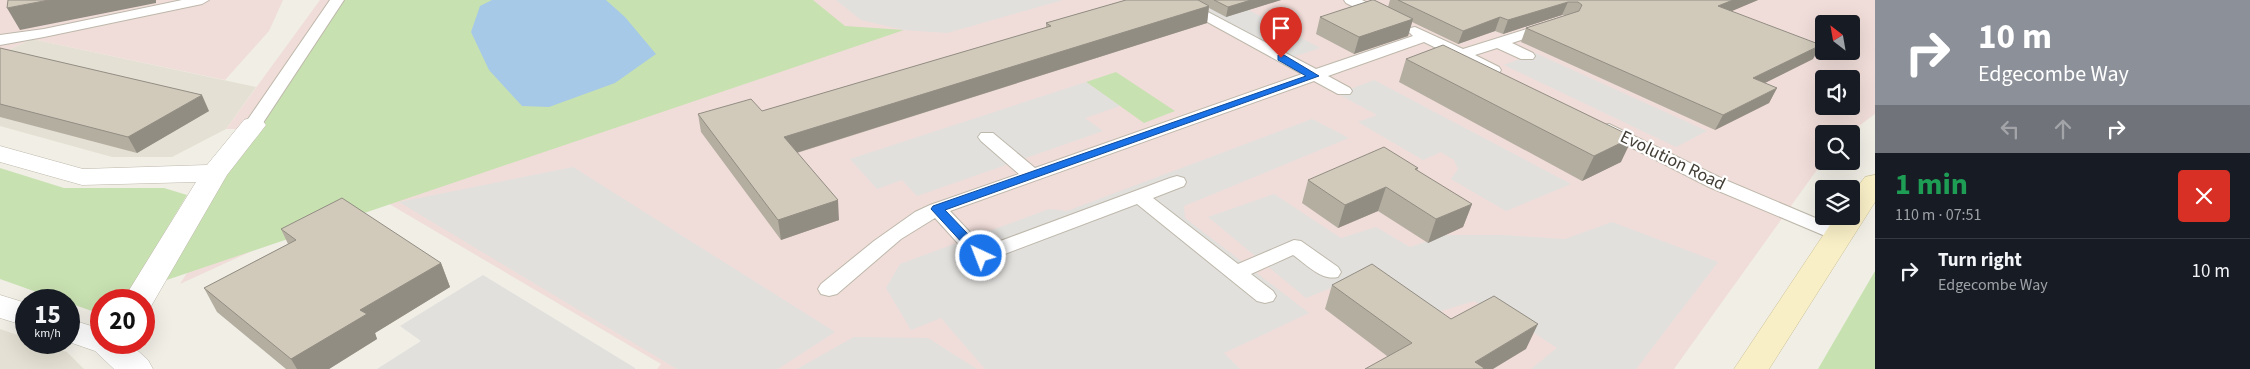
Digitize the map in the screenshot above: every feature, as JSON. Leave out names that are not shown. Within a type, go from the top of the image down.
[{"type":"main road","points":[[1860,203],[1875,183]]},
{"type":"main road","points":[[1751,369],[1844,225]]},
{"type":"street","points":[[146,289],[215,173],[254,124]]},
{"type":"street","points":[[0,154],[82,177],[215,173]]},
{"type":"street","points":[[0,306],[15,311]]},
{"type":"street","points":[[120,354],[136,369]]},
{"type":"lane","points":[[132,0],[133,15]]},
{"type":"lane","points":[[0,40],[202,0]]},
{"type":"lane","points":[[254,124],[337,0]]},
{"type":"lane","points":[[1179,0],[1344,91]]},
{"type":"lane","points":[[1351,0],[1506,76]]},
{"type":"lane","points":[[1462,54],[1559,23]]},
{"type":"lane","points":[[829,289],[886,240],[914,219],[937,209],[1426,36]]},
{"type":"lane","points":[[1498,42],[1527,56]]},
{"type":"lane","name":"Evolution Road","points":[[1593,120],[1716,183],[1815,213]]},
{"type":"lane","points":[[987,137],[1032,175]]},
{"type":"lane","points":[[937,209],[981,256],[1177,182]]},
{"type":"lane","points":[[1138,196],[1264,296]]},
{"type":"lane","points":[[1236,273],[1294,246],[1331,272]]},
{"type":"shaded area","points":[[0,0],[283,0],[269,31],[225,80],[32,39],[0,54]]},
{"type":"shaded area","points":[[320,0],[1875,0],[1875,114],[1860,125],[1815,125],[1815,170],[1817,170],[1674,369],[657,369],[661,364],[374,195],[180,284],[278,129],[226,129]]},
{"type":"shaded area","points":[[836,0],[1063,0],[947,33],[904,30],[861,20]]},
{"type":"shaded area","points":[[1168,0],[1230,0],[1320,48],[1278,62]]},
{"type":"shaded area","points":[[32,39],[256,87],[226,129],[172,157],[112,157],[0,126],[0,54]]},
{"type":"shaded area","points":[[1535,53],[1707,131],[1676,147],[1504,65]]},
{"type":"shaded area","points":[[1374,80],[1571,184],[1506,211],[1451,179],[1458,169],[1454,160],[1441,152],[1423,160],[1358,122],[1377,115],[1338,94]]},
{"type":"shaded area","points":[[1086,82],[1120,106],[1085,118],[1103,131],[917,196],[902,180],[877,189],[850,159]]},
{"type":"shaded area","points":[[1312,119],[1349,138],[1184,206],[1185,218],[1309,313],[1224,353],[1240,369],[985,369],[941,318],[911,330],[886,288],[900,264],[1049,209],[1067,211]]},
{"type":"shaded area","points":[[573,167],[835,332],[778,369],[677,369],[399,202]]},
{"type":"shaded area","points":[[1274,194],[1341,238],[1376,227],[1410,247],[1446,235],[1501,235],[1565,239],[1612,222],[1718,262],[1636,369],[1531,369],[1557,348],[1474,301],[1428,315],[1374,271],[1306,298],[1208,217]]},
{"type":"shaded area","points":[[483,275],[635,369],[377,369],[421,341],[400,326]]},
{"type":"shaded area","points":[[0,329],[15,334],[15,354],[69,354],[84,369],[0,369]]},
{"type":"shaded area","points":[[854,337],[928,338],[977,369],[797,369]]},
{"type":"green space","points":[[340,0],[813,0],[845,26],[904,30],[149,286]]},
{"type":"green space","points":[[1116,72],[1175,111],[1144,123],[1086,82]]},
{"type":"green space","points":[[0,168],[64,188],[164,188],[187,195],[131,289],[90,289],[90,310],[80,307],[80,289],[28,289],[0,279]]},
{"type":"green space","points":[[1875,271],[1875,369],[1818,369]]},
{"type":"water","points":[[492,0],[606,0],[625,17],[656,54],[615,83],[549,107],[522,106],[489,70],[471,32],[480,6]]},
{"type":"building","points":[[8,0],[49,0],[7,8]]},
{"type":"building","points":[[1126,0],[1198,0],[1209,6],[784,137],[838,200],[778,220],[698,114],[751,99],[762,111],[1051,26],[1046,23]]},
{"type":"building","points":[[1214,0],[1251,0],[1228,7]]},
{"type":"building","points":[[1372,0],[1413,19],[1359,37],[1320,17]]},
{"type":"building","points":[[1398,0],[1733,0],[1718,6],[1815,43],[1815,48],[1753,78],[1777,88],[1723,115],[1526,28],[1579,11],[1582,5],[1578,2],[1568,2],[1508,20],[1500,17],[1463,31]]},
{"type":"building","points":[[1443,45],[1633,137],[1594,156],[1406,59]]},
{"type":"building","points":[[0,48],[202,95],[128,137],[0,104]]},
{"type":"building","points":[[1384,147],[1418,168],[1415,169],[1472,204],[1436,219],[1386,187],[1345,205],[1308,180]]},
{"type":"building","points":[[342,198],[441,263],[360,310],[367,314],[291,359],[204,288],[296,240],[281,229]]},
{"type":"building","points":[[1372,264],[1451,319],[1494,296],[1538,324],[1475,362],[1483,369],[1365,369],[1412,343],[1332,285]]},
{"type":"route","points":[[981,256],[937,209],[1194,120],[1314,76],[1281,58]]}]
